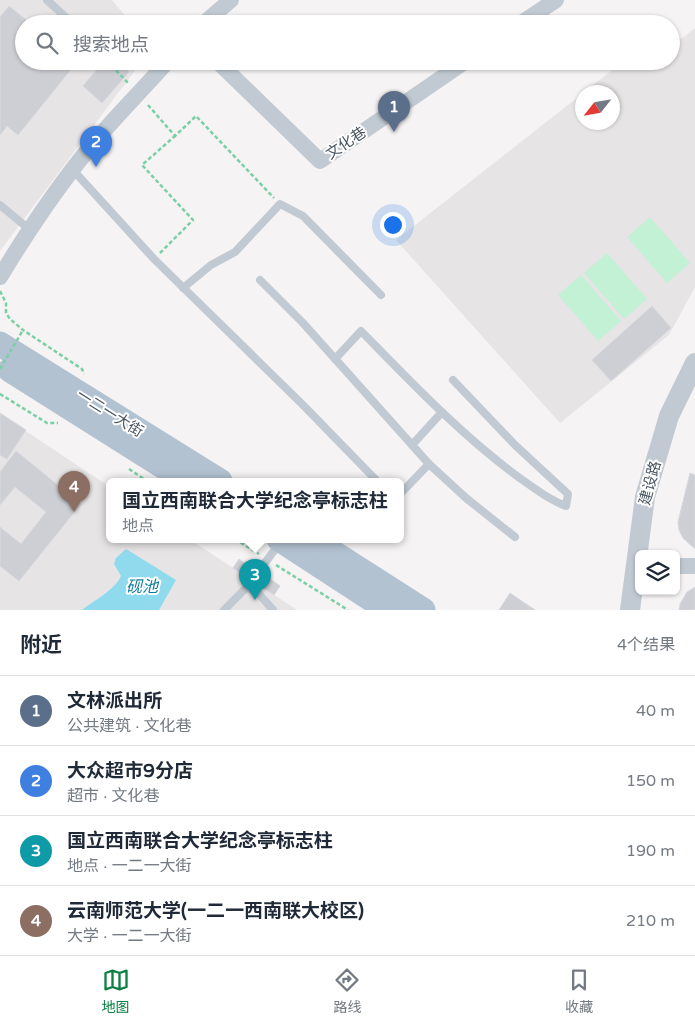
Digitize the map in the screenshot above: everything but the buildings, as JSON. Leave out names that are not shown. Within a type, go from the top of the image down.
[{"type":"main road","name":"一二一大街","points":[[0,344],[215,478]]},
{"type":"main road","name":"一二一大街","points":[[0,363],[181,478]]},
{"type":"main road","points":[[318,543],[423,610]]},
{"type":"main road","points":[[276,546],[388,610]]},
{"type":"street","points":[[214,15],[231,0]]},
{"type":"street","points":[[534,15],[556,0]]},
{"type":"street","points":[[0,277],[29,229],[73,170],[96,141],[160,70]]},
{"type":"street","name":"文化巷","points":[[226,70],[320,161],[453,70]]},
{"type":"street","name":"建设路","points":[[630,610],[645,497],[669,416],[695,363]]},
{"type":"street","name":"建设路","points":[[651,550],[658,500],[682,421],[695,394]]},
{"type":"street","points":[[680,566],[695,566]]},
{"type":"street","points":[[644,610],[646,595]]},
{"type":"lane","points":[[47,0],[63,15]]},
{"type":"lane","points":[[73,170],[154,259],[303,405],[374,478]]},
{"type":"lane","points":[[0,204],[29,229]]},
{"type":"lane","points":[[183,288],[211,265],[235,252],[280,204],[302,216],[381,295]]},
{"type":"lane","points":[[260,280],[303,323],[429,464],[466,498],[515,536]]},
{"type":"lane","points":[[335,359],[361,331],[442,412],[498,462],[553,501],[566,506],[568,494],[515,445],[453,380]]},
{"type":"lane","points":[[412,445],[442,412]]},
{"type":"lane","points":[[404,490],[429,464]]},
{"type":"lane","points":[[224,610],[247,587],[276,546]]},
{"type":"lane","points":[[247,587],[259,594],[273,610]]},
{"type":"path","points":[[115,70],[175,136]]},
{"type":"path","points":[[154,259],[193,220],[142,165],[196,116],[280,204]]},
{"type":"path","points":[[0,291],[6,303],[6,313],[10,319],[23,330],[82,369],[85,376]]},
{"type":"path","points":[[0,369],[23,330]]},
{"type":"path","points":[[0,394],[47,423],[58,423]]},
{"type":"path","points":[[258,543],[276,546],[348,610]]},
{"type":"shaded area","points":[[0,0],[112,0],[124,15],[15,15],[15,70],[135,70],[0,251]]},
{"type":"shaded area","points":[[695,28],[695,287],[669,335],[560,423],[396,240],[575,99],[575,130],[620,130],[620,85],[593,85],[612,70],[680,70],[680,38]]},
{"type":"shaded area","points":[[0,414],[106,484],[106,543],[195,543],[297,610],[0,610]]},
{"type":"green space","points":[[650,217],[690,263],[667,283],[627,237]]},
{"type":"green space","points":[[607,253],[647,299],[624,319],[584,273]]},
{"type":"green space","points":[[581,275],[621,321],[598,341],[558,295]]},
{"type":"water","name":"砚池","points":[[126,549],[176,580],[159,610],[82,610],[109,591],[118,581],[121,576],[114,564],[116,558]]},
{"type":"place","name":"文林派出所","points":[[394,132]]},
{"type":"place","name":"大众超市9分店","points":[[96,167]]},
{"type":"place","name":"云南师范大学(一二一西南联大校区)","points":[[74,512]]},
{"type":"place","name":"国立西南联合大学纪念亭标志柱","points":[[255,600]]}]
